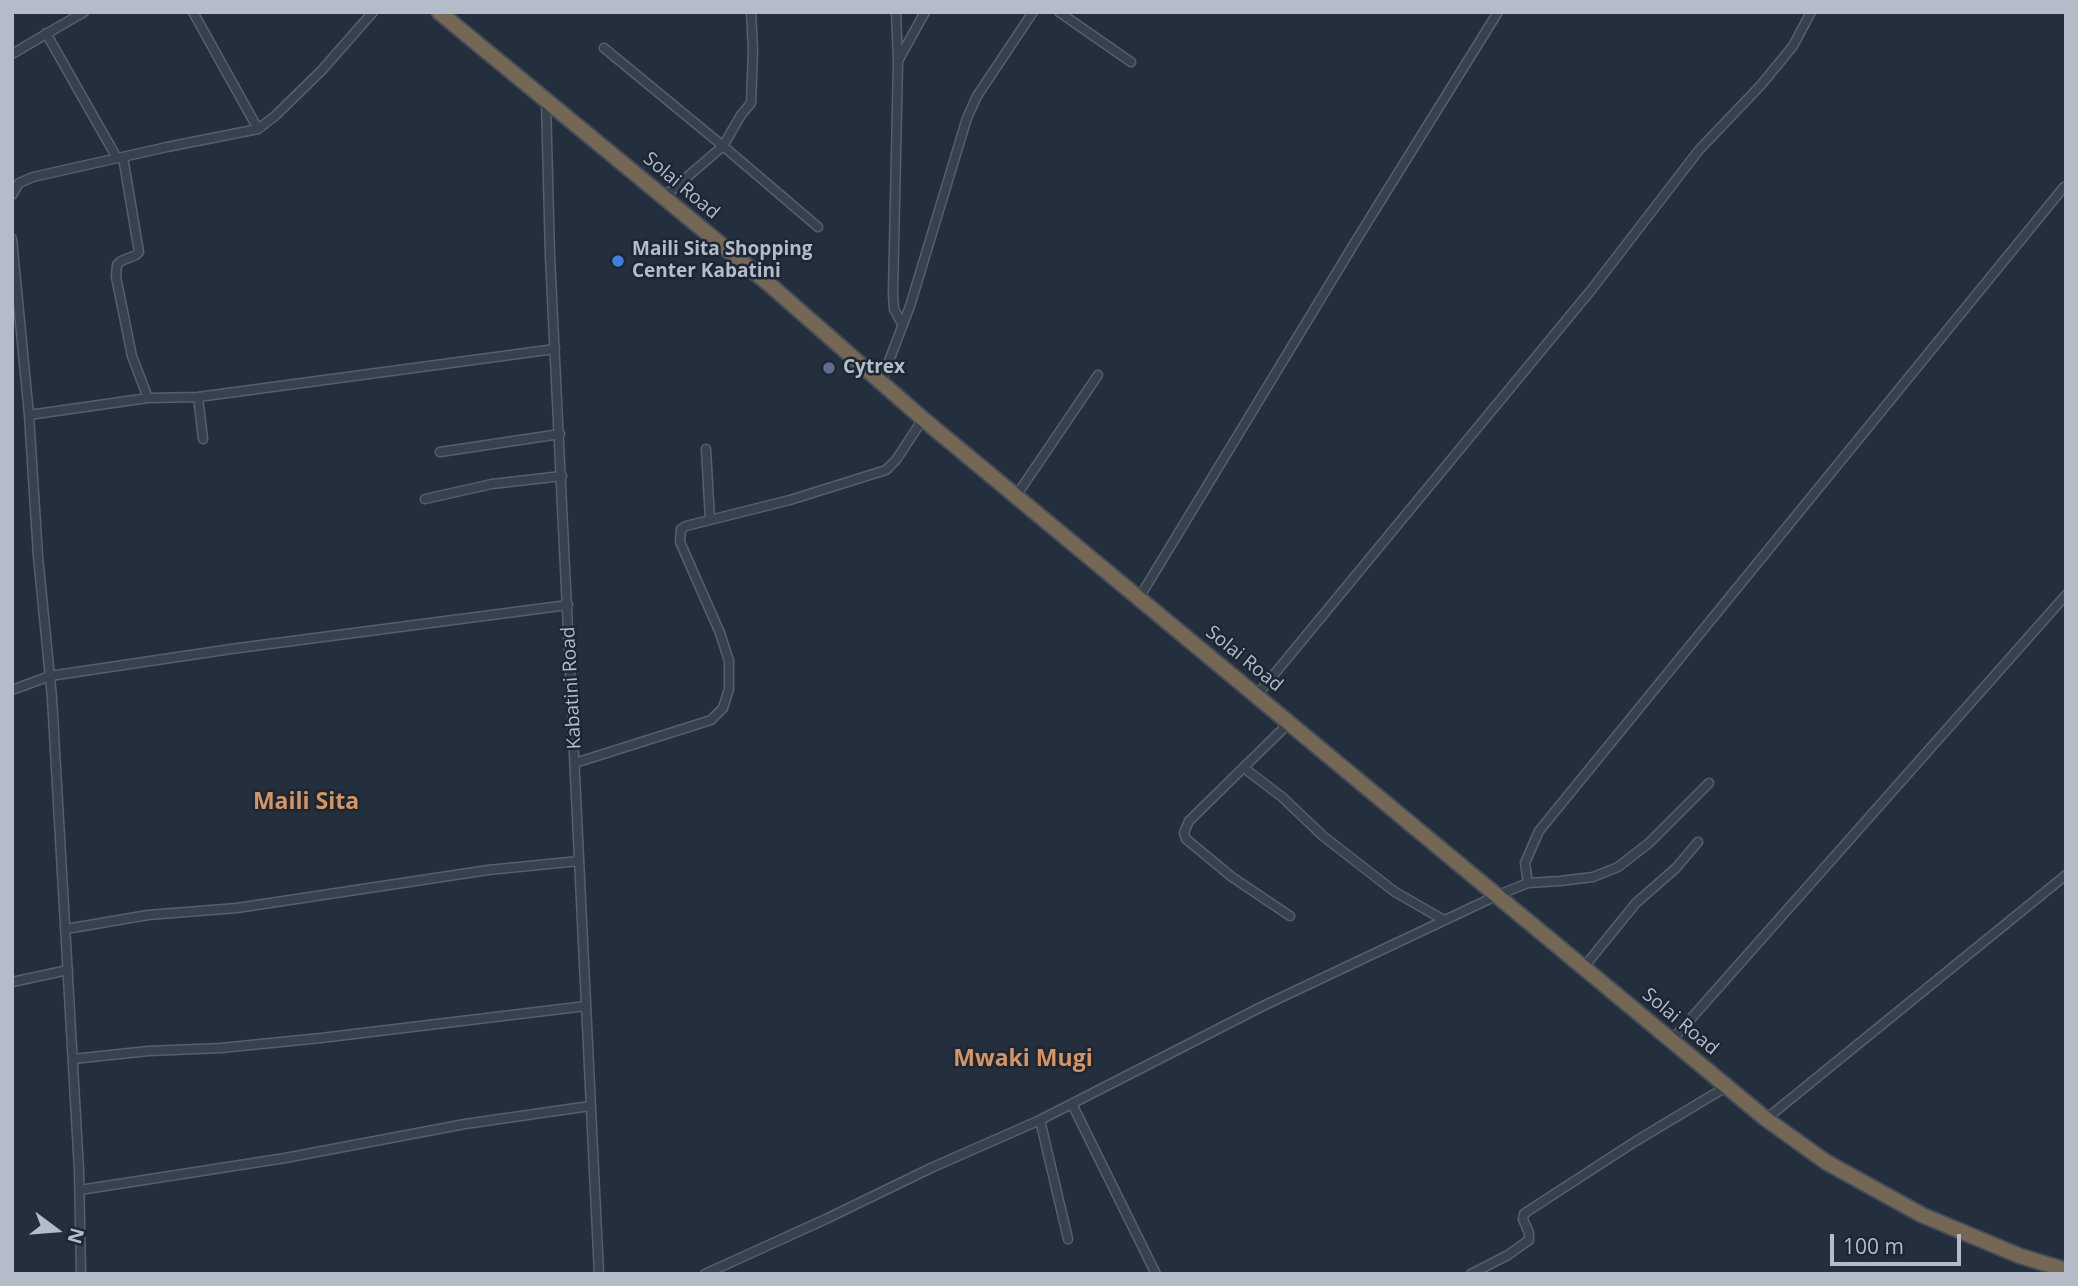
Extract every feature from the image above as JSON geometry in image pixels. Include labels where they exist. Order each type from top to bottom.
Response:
[{"type":"highway","name":"Solai Road","points":[[439,12],[769,284],[923,419],[1766,1119],[1826,1162],[1922,1215],[2020,1256],[2066,1270]]},
{"type":"street","points":[[12,54],[84,12]]},
{"type":"street","points":[[193,12],[258,128]]},
{"type":"street","points":[[12,195],[19,183],[33,177],[258,128],[275,116],[322,70],[373,12]]},
{"type":"street","points":[[664,197],[723,146],[751,103],[751,12]]},
{"type":"street","points":[[896,12],[898,61],[893,294],[894,309],[902,324]]},
{"type":"street","points":[[898,61],[925,12]]},
{"type":"street","points":[[881,382],[910,306],[967,118],[977,96],[1033,12]]},
{"type":"street","points":[[1059,12],[1130,62]]},
{"type":"street","points":[[1139,598],[1498,12]]},
{"type":"street","points":[[1257,695],[1592,289],[1699,150],[1761,85],[1793,46],[1811,12]]},
{"type":"street","points":[[46,33],[120,157],[139,252],[117,265],[116,277],[132,356],[148,398]]},
{"type":"street","points":[[604,48],[817,227]]},
{"type":"street","name":"Kabatini Road","points":[[546,102],[550,256],[599,1274]]},
{"type":"street","points":[[1528,883],[1525,863],[1539,831],[2064,187]]},
{"type":"street","points":[[12,239],[50,676],[73,1059],[81,1274]]},
{"type":"street","points":[[29,415],[148,398],[198,397],[555,349]]},
{"type":"street","points":[[1016,496],[1098,375]]},
{"type":"street","points":[[198,397],[203,439]]},
{"type":"street","points":[[575,763],[711,720],[723,708],[729,689],[729,661],[720,633],[680,542],[681,529],[790,500],[886,470],[896,460],[923,419]]},
{"type":"street","points":[[440,452],[559,433]]},
{"type":"street","points":[[706,449],[710,520]]},
{"type":"street","points":[[425,499],[492,484],[562,476]]},
{"type":"street","points":[[1672,1040],[2066,595]]},
{"type":"street","points":[[12,690],[50,676],[231,649],[568,605]]},
{"type":"street","points":[[1290,722],[1189,821],[1184,833],[1186,839],[1232,877],[1290,916]]},
{"type":"street","points":[[1244,768],[1282,797],[1323,836],[1395,892],[1444,920]]},
{"type":"street","points":[[705,1274],[1040,1120],[1261,1007],[1498,895],[1528,883],[1593,877],[1618,867],[1649,843],[1709,783]]},
{"type":"street","points":[[1584,967],[1636,903],[1676,868],[1698,842]]},
{"type":"street","points":[[66,929],[148,915],[236,908],[488,870],[579,861]]},
{"type":"street","points":[[1766,1119],[2066,875]]},
{"type":"street","points":[[12,982],[68,970]]},
{"type":"street","points":[[73,1059],[321,1038],[586,1006]]},
{"type":"street","points":[[1471,1274],[1529,1241],[1523,1219],[1528,1211],[1726,1087]]},
{"type":"street","points":[[1072,1104],[1156,1274]]},
{"type":"street","points":[[79,1190],[285,1158],[465,1124],[590,1106]]},
{"type":"street","points":[[1040,1120],[1068,1239]]},
{"type":"place","name":"Maili Sita Shopping Center Kabatini","points":[[618,261]]},
{"type":"place","name":"Cytrex","points":[[829,368]]},
{"type":"district","name":"Maili Sita","points":[[306,802]]},
{"type":"district","name":"Mwaki Mugi","points":[[1023,1059]]}]
